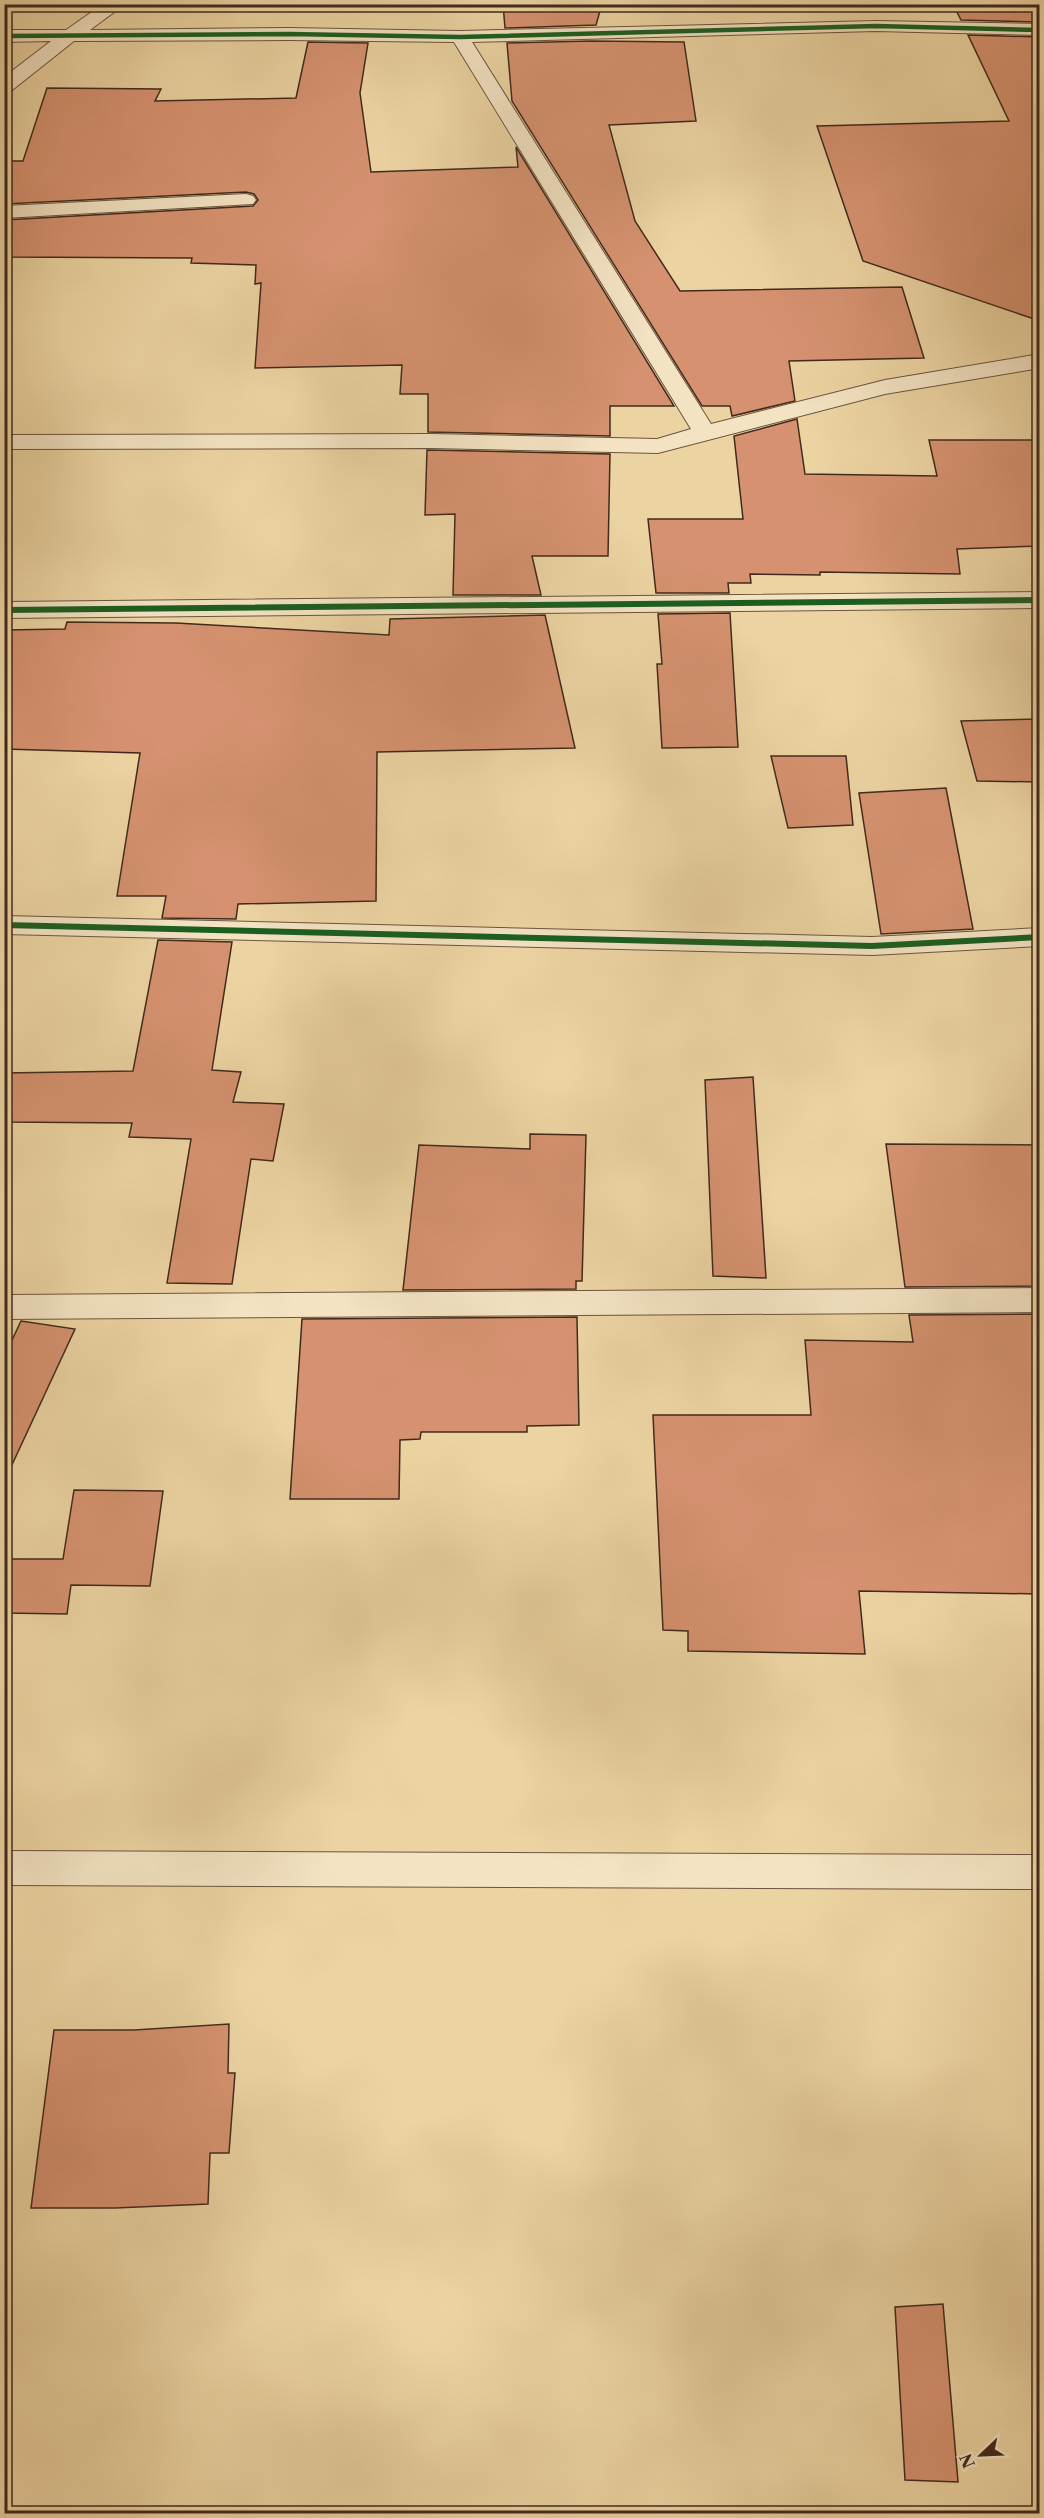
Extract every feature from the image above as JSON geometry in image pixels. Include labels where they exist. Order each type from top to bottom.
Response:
[{"type":"street","points":[[4,87],[69,36],[116,4]]},
{"type":"street","points":[[4,36],[289,34],[460,37],[876,26],[1040,30]]},
{"type":"street","points":[[460,37],[705,432]]},
{"type":"street","points":[[4,212],[246,200]]},
{"type":"street","points":[[4,442],[432,441],[658,446],[885,387],[1040,361]]},
{"type":"street","points":[[4,610],[1040,600]]},
{"type":"street","points":[[4,925],[872,946],[1040,937]]},
{"type":"street","points":[[4,1307],[1040,1300]]},
{"type":"street","points":[[4,1868],[1040,1872]]},
{"type":"building","points":[[503,4],[602,4],[596,25],[505,28]]},
{"type":"building","points":[[1040,5],[1040,22],[961,20],[954,6]]},
{"type":"building","points":[[968,35],[1040,37],[1040,321],[863,261],[817,126],[1009,121]]},
{"type":"building","points":[[308,42],[368,43],[360,93],[371,172],[518,167],[516,147],[674,406],[610,406],[610,436],[428,432],[428,394],[400,394],[402,365],[255,368],[261,283],[255,284],[256,265],[191,263],[192,258],[4,257],[4,220],[253,206],[258,200],[254,194],[246,192],[4,204],[4,161],[23,161],[47,88],[161,89],[155,101],[296,98]]},
{"type":"building","points":[[684,42],[696,121],[609,125],[635,221],[680,291],[902,287],[924,358],[789,361],[795,401],[732,416],[730,406],[702,406],[512,101],[507,43]]},
{"type":"building","points":[[797,419],[805,474],[937,476],[929,440],[1040,440],[1040,546],[957,549],[960,574],[820,572],[820,575],[750,574],[751,583],[728,583],[729,593],[656,593],[648,519],[743,519],[734,436]]},
{"type":"building","points":[[427,450],[610,454],[608,556],[532,556],[541,595],[453,595],[455,514],[425,515]]},
{"type":"building","points":[[730,613],[738,747],[662,748],[657,664],[662,664],[658,614]]},
{"type":"building","points":[[545,615],[575,748],[377,752],[376,901],[238,904],[236,919],[162,918],[166,896],[117,896],[140,753],[4,749],[4,630],[65,629],[67,622],[176,623],[389,635],[390,619]]},
{"type":"building","points":[[1040,719],[1040,782],[977,781],[961,721]]},
{"type":"building","points":[[771,756],[846,756],[853,825],[788,828]]},
{"type":"building","points":[[946,788],[973,929],[881,934],[859,793]]},
{"type":"building","points":[[158,940],[232,942],[212,1070],[241,1072],[233,1102],[284,1104],[273,1161],[251,1159],[232,1284],[167,1283],[191,1139],[129,1137],[132,1123],[4,1122],[4,1073],[133,1071]]},
{"type":"building","points":[[753,1077],[766,1278],[713,1276],[705,1080]]},
{"type":"building","points":[[530,1134],[586,1135],[582,1281],[576,1281],[576,1289],[403,1290],[419,1145],[530,1149]]},
{"type":"building","points":[[886,1144],[1040,1145],[1040,1286],[905,1287]]},
{"type":"building","points":[[1040,1314],[1040,1594],[859,1591],[865,1654],[688,1651],[688,1631],[663,1630],[653,1415],[811,1415],[805,1340],[913,1342],[909,1315]]},
{"type":"building","points":[[577,1317],[579,1425],[527,1426],[527,1432],[421,1432],[420,1439],[400,1440],[399,1499],[290,1499],[302,1319]]},
{"type":"building","points":[[21,1321],[75,1329],[4,1482],[4,1357]]},
{"type":"building","points":[[74,1490],[163,1491],[150,1586],[71,1585],[67,1614],[4,1613],[4,1559],[63,1559]]},
{"type":"building","points":[[229,2024],[228,2073],[235,2073],[229,2153],[210,2153],[208,2204],[115,2208],[31,2208],[54,2030],[134,2030]]},
{"type":"building","points":[[943,2304],[958,2482],[905,2480],[895,2307]]},
{"type":"cycle path","points":[[4,36],[289,34],[460,37],[876,26],[1040,30]]},
{"type":"cycle path","points":[[4,610],[1040,600]]},
{"type":"cycle path","points":[[4,925],[872,946],[1040,937]]}]
